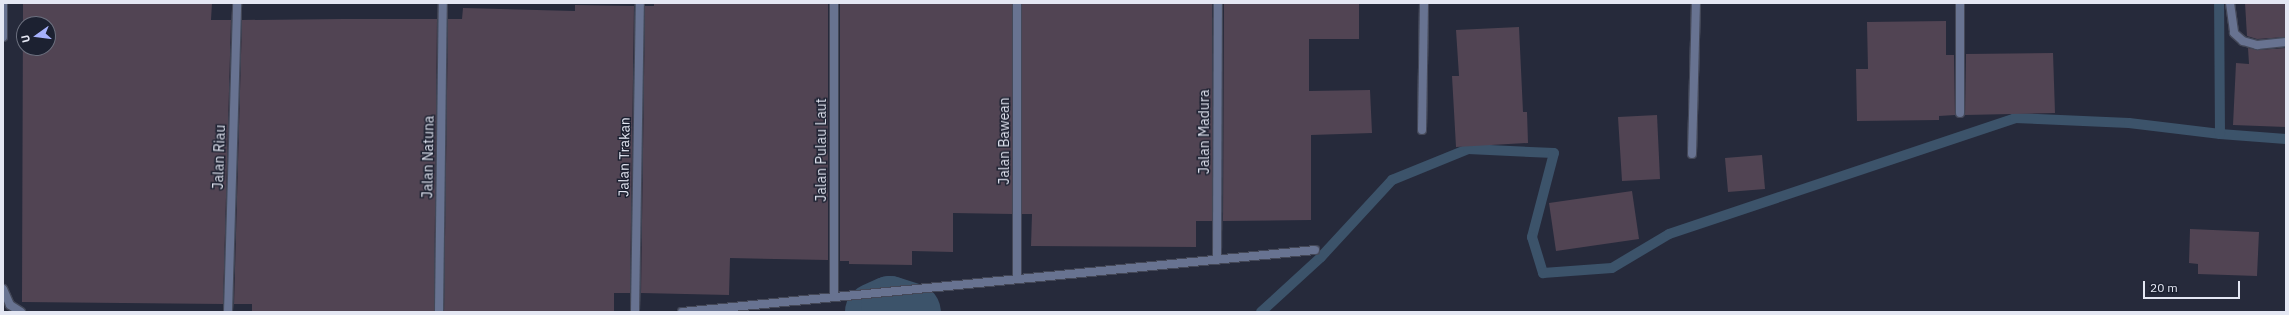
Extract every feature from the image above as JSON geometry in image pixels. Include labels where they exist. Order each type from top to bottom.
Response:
[{"type":"street","points":[[3,3],[3,36]]},
{"type":"street","name":"Jalan Riau","points":[[228,312],[237,3]]},
{"type":"street","name":"Jalan Natuna","points":[[439,312],[443,3]]},
{"type":"street","name":"Jalan Trakan","points":[[635,312],[640,3]]},
{"type":"street","name":"Jalan Pulau Laut","points":[[834,3],[834,297]]},
{"type":"street","name":"Jalan Bawean","points":[[1017,3],[1017,280]]},
{"type":"street","name":"Jalan Madura","points":[[1217,260],[1218,3]]},
{"type":"street","points":[[1422,130],[1424,3]]},
{"type":"street","points":[[1692,154],[1696,3]]},
{"type":"street","points":[[1960,3],[1960,113]]},
{"type":"street","points":[[2230,3],[2234,32],[2243,41],[2257,44],[2286,42]]},
{"type":"street","points":[[682,312],[1315,250]]},
{"type":"street","points":[[3,289],[10,305],[21,312]]},
{"type":"building","points":[[23,3],[212,3],[211,20],[231,20],[223,304],[22,302],[23,56],[56,56],[56,16],[23,16]]},
{"type":"building","points":[[654,3],[828,3],[828,260],[730,258],[729,295],[641,293],[645,6],[654,6]]},
{"type":"building","points":[[840,3],[1012,3],[1012,214],[953,213],[953,252],[912,251],[912,265],[849,264],[849,261],[840,261]]},
{"type":"building","points":[[1022,3],[1212,3],[1212,221],[1196,221],[1196,247],[1031,246],[1032,214],[1022,214]]},
{"type":"building","points":[[1224,3],[1359,3],[1359,39],[1309,39],[1309,91],[1370,90],[1372,133],[1311,135],[1311,220],[1223,221]]},
{"type":"building","points":[[2245,3],[2286,3],[2286,37],[2257,39],[2247,36]]},
{"type":"building","points":[[575,5],[634,6],[630,293],[614,293],[614,312],[444,312],[448,19],[462,19],[463,8],[575,11]]},
{"type":"building","points":[[437,19],[434,312],[252,312],[252,304],[234,304],[242,20]]},
{"type":"building","points":[[1946,21],[1946,55],[1954,55],[1955,115],[1939,116],[1939,120],[1857,121],[1856,69],[1868,69],[1867,22]]},
{"type":"building","points":[[1519,27],[1523,112],[1527,112],[1528,143],[1456,147],[1452,76],[1459,76],[1456,30]]},
{"type":"building","points":[[2248,48],[2258,50],[2286,48],[2286,127],[2233,125],[2236,63],[2249,64]]},
{"type":"building","points":[[2053,53],[2055,113],[1965,115],[1966,54]]},
{"type":"building","points":[[1657,115],[1660,179],[1622,181],[1618,117]]},
{"type":"building","points":[[1762,155],[1765,189],[1728,192],[1725,158]]},
{"type":"building","points":[[1632,191],[1639,239],[1556,251],[1549,203]]},
{"type":"building","points":[[2190,229],[2259,232],[2257,276],[2198,274],[2198,264],[2189,263]]},
{"type":"waterway","points":[[1261,312],[1321,257],[1392,180],[1468,149],[1554,153],[1532,237],[1543,273],[1612,268],[1669,234],[2015,118],[2129,123],[2220,134],[2219,3]]},
{"type":"waterway","points":[[2220,134],[2286,139]]},
{"type":"waterway","points":[[874,312],[890,305],[912,312]]}]
